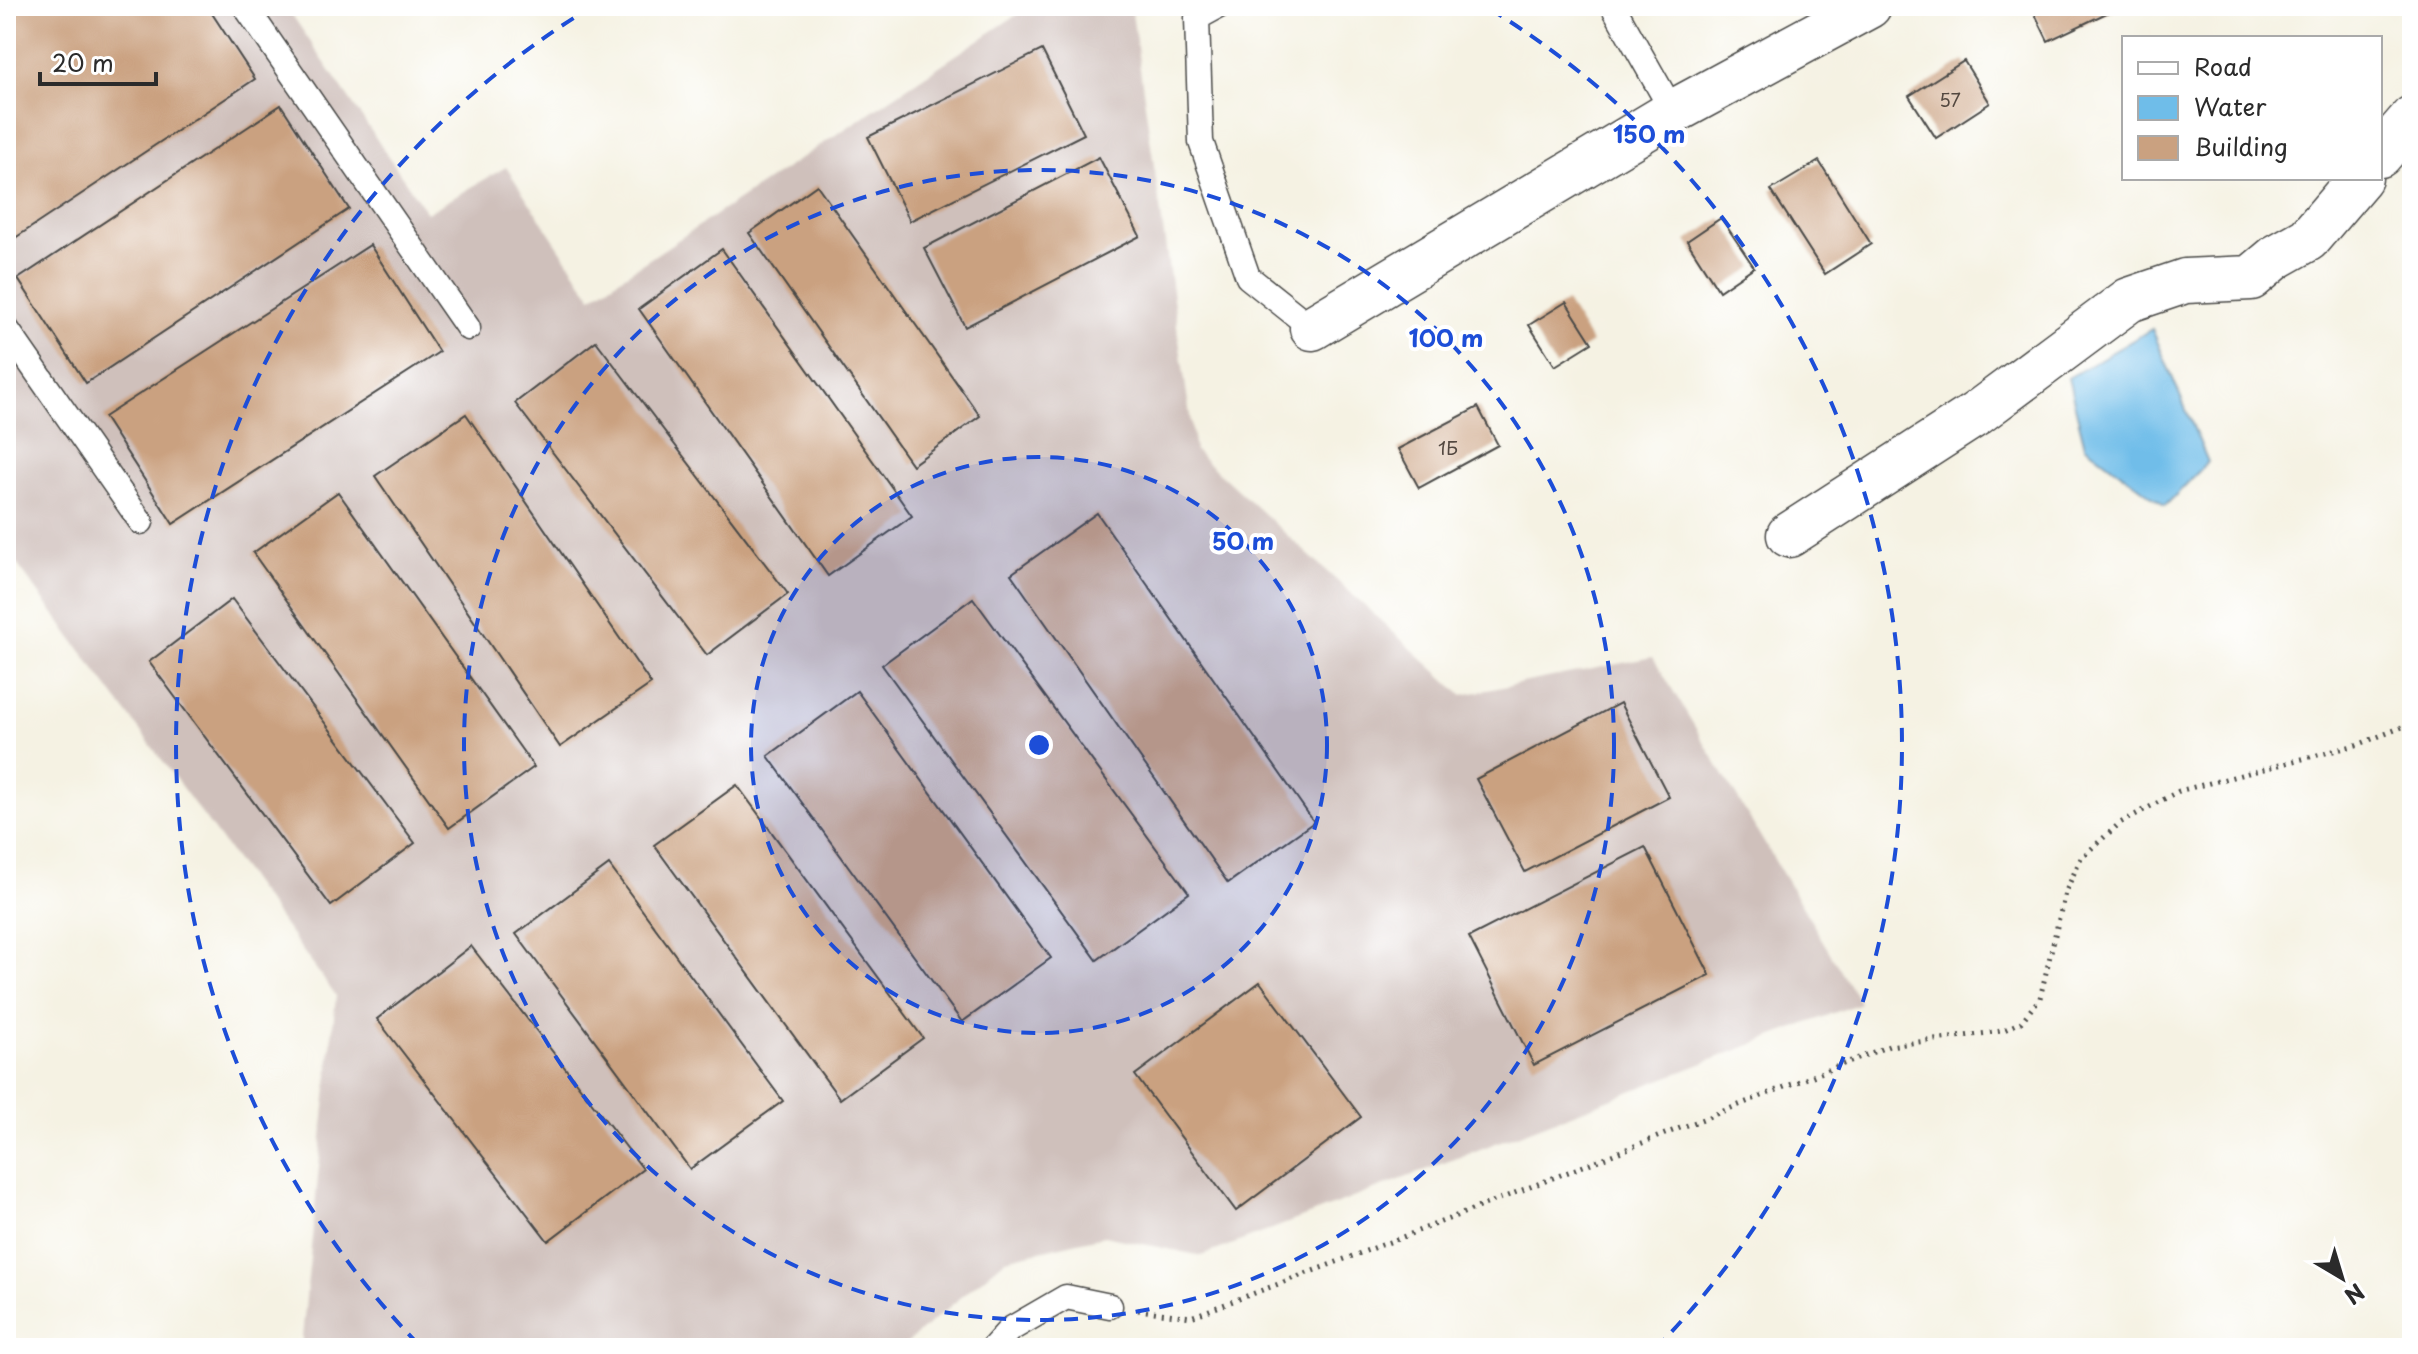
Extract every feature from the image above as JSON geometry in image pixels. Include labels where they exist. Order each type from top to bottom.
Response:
[{"type":"street","points":[[1312,328],[1673,112],[1869,6]]},
{"type":"street","points":[[2382,153],[2412,118]]},
{"type":"street","points":[[1789,535],[1976,414],[2129,300],[2185,281],[2251,278],[2276,257],[2308,239],[2358,180]]},
{"type":"lane","points":[[245,6],[468,328]]},
{"type":"lane","points":[[1219,6],[1197,18],[1201,142],[1248,277],[1312,328]]},
{"type":"lane","points":[[1613,6],[1673,112]]},
{"type":"lane","points":[[6,328],[141,522]]},
{"type":"lane","points":[[993,1348],[1009,1330],[1066,1297],[1110,1306]]},
{"type":"path","points":[[1110,1306],[1191,1317],[1410,1235],[1889,1046],[2002,1031],[2021,1022],[2040,998],[2065,893],[2081,858],[2120,823],[2179,791],[2360,744],[2407,725],[2412,720]]},
{"type":"shaded area","points":[[6,6],[286,6],[427,213],[506,167],[592,297],[1030,6],[1131,6],[1195,451],[1462,695],[1653,657],[1860,1003],[1202,1256],[1104,1236],[1006,1259],[901,1348],[301,1348],[336,996],[6,549]]},
{"type":"water","points":[[2152,329],[2208,462],[2165,506],[2085,446],[2068,378]]},
{"type":"building","points":[[25,6],[207,6],[255,79],[6,244],[6,19]]},
{"type":"building","points":[[2031,6],[2111,6],[2113,10],[2048,41]]},
{"type":"building","points":[[1042,50],[1084,134],[910,221],[868,137]]},
{"type":"building","points":[[1964,61],[1990,103],[1936,138],[1909,96]]},
{"type":"building","points":[[281,105],[349,209],[86,383],[18,279]]},
{"type":"building","points":[[1099,157],[1140,236],[965,327],[924,248]]},
{"type":"building","points":[[1819,161],[1871,244],[1825,274],[1771,190]]},
{"type":"building","points":[[817,185],[980,416],[912,465],[749,233]]},
{"type":"building","points":[[1721,218],[1754,267],[1719,291],[1687,241]]},
{"type":"building","points":[[370,245],[439,352],[173,524],[104,417]]},
{"type":"building","points":[[722,249],[912,516],[828,576],[639,309]]},
{"type":"building","points":[[1566,302],[1592,343],[1555,366],[1529,325]]},
{"type":"building","points":[[596,341],[788,594],[707,655],[515,403]]},
{"type":"building","points":[[1478,407],[1498,445],[1419,488],[1398,449]]},
{"type":"building","points":[[466,414],[651,684],[560,747],[375,476]]},
{"type":"building","points":[[338,492],[534,767],[449,828],[253,553]]},
{"type":"building","points":[[1097,513],[1314,822],[1228,883],[1011,574]]},
{"type":"building","points":[[973,598],[1189,893],[1097,960],[882,665]]},
{"type":"building","points":[[232,599],[415,843],[331,906],[149,662]]},
{"type":"building","points":[[857,691],[1051,958],[962,1022],[768,756]]},
{"type":"building","points":[[1620,703],[1669,797],[1525,872],[1476,779]]},
{"type":"building","points":[[737,785],[923,1038],[840,1099],[654,845]]},
{"type":"building","points":[[1645,847],[1710,975],[1534,1065],[1469,937]]},
{"type":"building","points":[[609,865],[783,1101],[690,1169],[516,934]]},
{"type":"building","points":[[471,946],[643,1169],[548,1241],[377,1019]]},
{"type":"building","points":[[1260,982],[1361,1117],[1236,1211],[1135,1075]]}]
